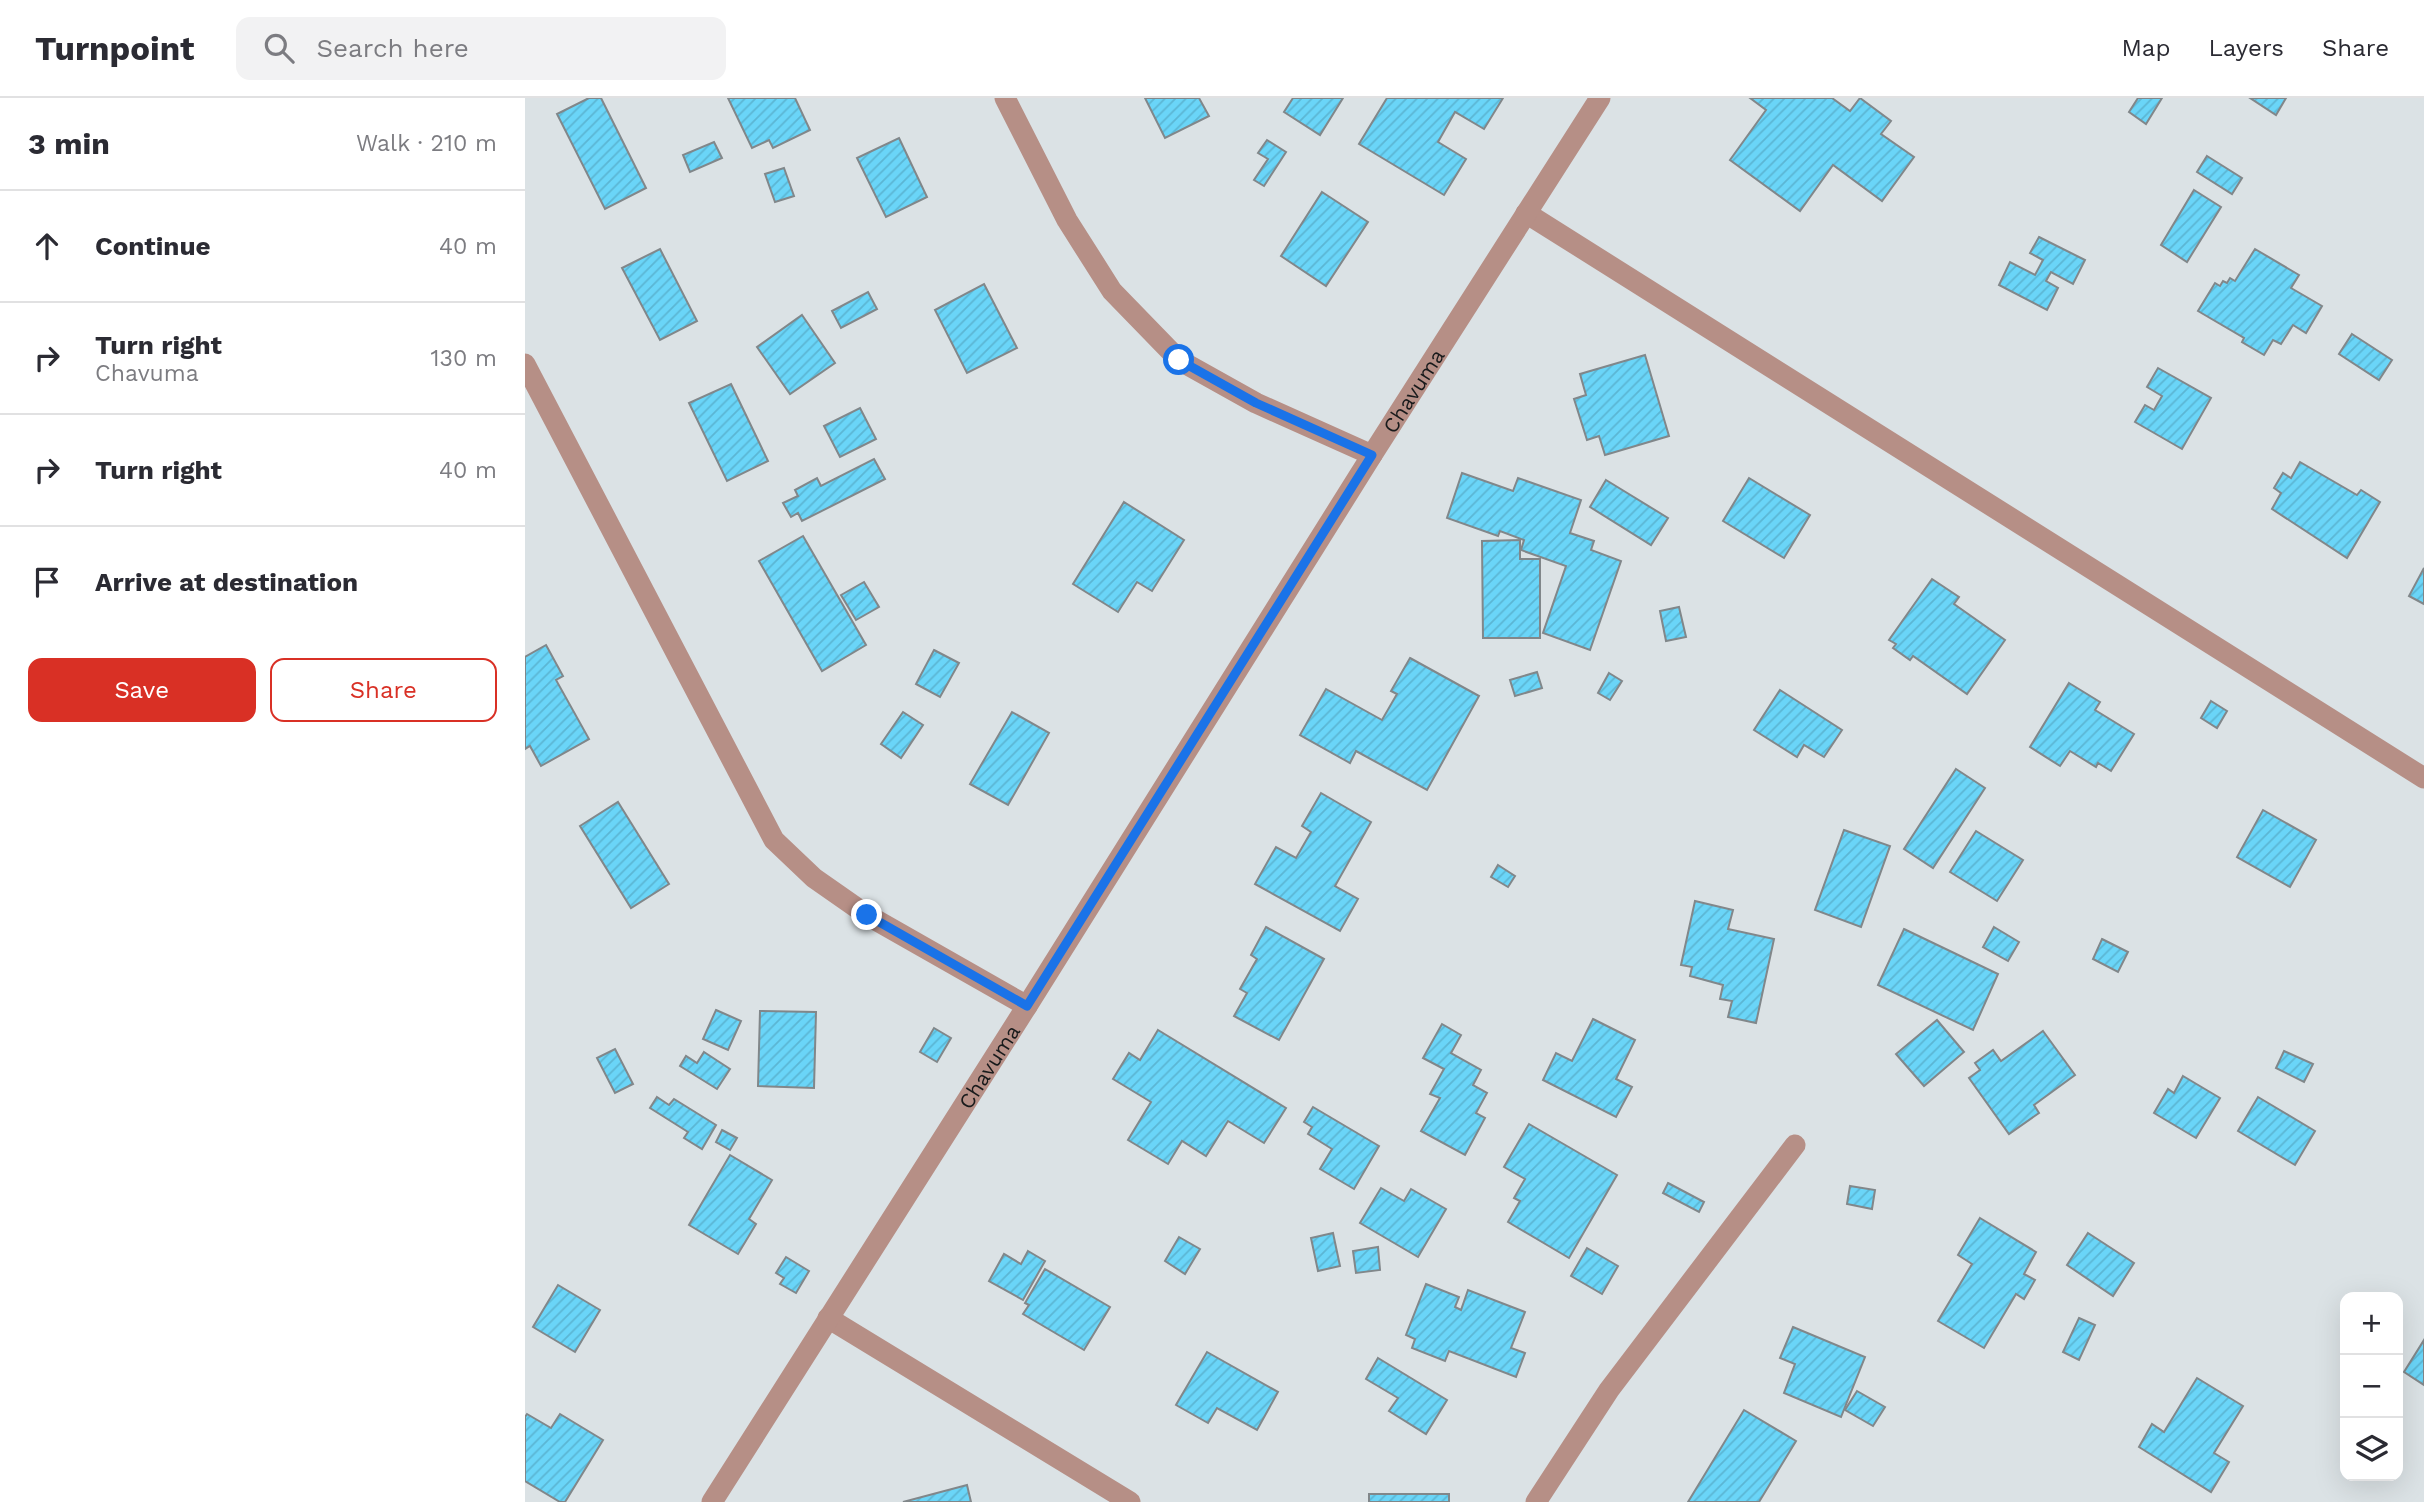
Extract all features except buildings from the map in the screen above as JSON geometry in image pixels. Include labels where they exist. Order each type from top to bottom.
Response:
[{"type":"street","points":[[1005,98],[1067,220],[1112,290],[1179,360],[1256,403],[1372,455]]},
{"type":"street","name":"Chavuma","points":[[712,1502],[1600,98]]},
{"type":"street","points":[[1526,214],[2424,778]]},
{"type":"street","points":[[525,363],[774,840],[814,878],[867,915],[1027,1006]]},
{"type":"street","points":[[1536,1502],[1609,1390],[1795,1145]]},
{"type":"street","points":[[828,1318],[1130,1502]]},
{"type":"route","points":[[867,915],[1027,1006],[1372,455],[1256,403],[1179,360]]}]
